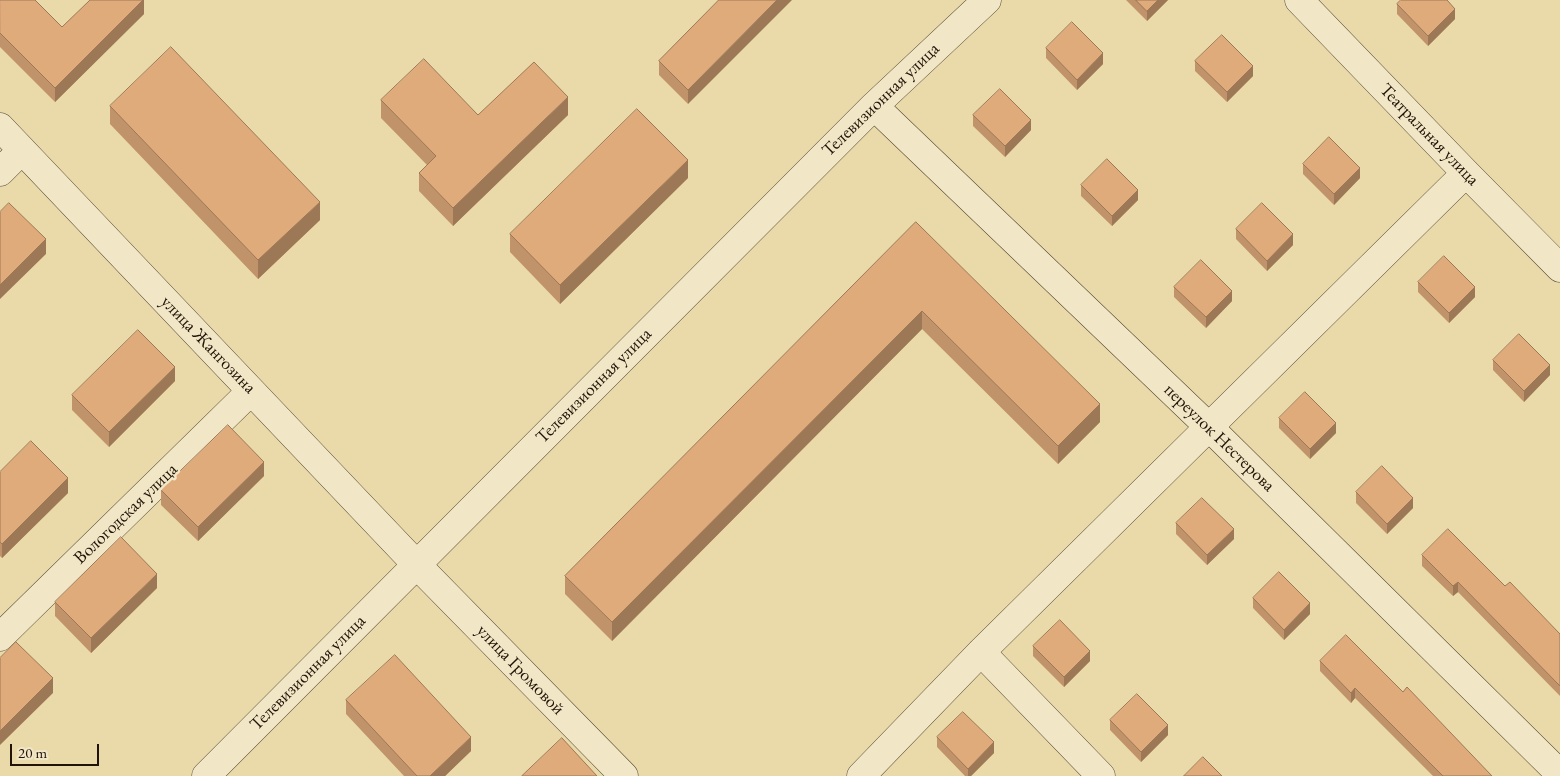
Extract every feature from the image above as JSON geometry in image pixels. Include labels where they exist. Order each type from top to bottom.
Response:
[{"type":"street","name":"Телевизионная улица","points":[[206,776],[874,106],[987,0]]},
{"type":"street","name":"Театральная улица","points":[[1299,0],[1466,174],[1560,268]]},
{"type":"street","name":"переулок Нестерова","points":[[874,106],[1208,426],[1560,774]]},
{"type":"street","name":"улица Жангозина","points":[[0,127],[416,564]]},
{"type":"street","points":[[0,172],[22,150]]},
{"type":"street","points":[[861,776],[981,652],[1208,426],[1466,174]]},
{"type":"street","name":"Вологодская улица","points":[[0,637],[251,391]]},
{"type":"street","name":"улица Громовой","points":[[416,564],[624,776]]},
{"type":"street","points":[[981,652],[1101,776]]},
{"type":"building","points":[[0,0],[35,0],[62,27],[90,0],[143,0],[55,88],[0,33]]},
{"type":"building","points":[[719,0],[777,0],[688,90],[659,61]]},
{"type":"building","points":[[1136,0],[1158,0],[1147,11]]},
{"type":"building","points":[[1401,0],[1447,0],[1455,9],[1428,36],[1397,4]]},
{"type":"building","points":[[1072,22],[1103,53],[1077,80],[1046,48]]},
{"type":"building","points":[[1222,35],[1253,66],[1227,92],[1195,61]]},
{"type":"building","points":[[171,47],[320,202],[258,260],[110,106]]},
{"type":"building","points":[[424,59],[478,115],[534,62],[568,97],[453,208],[419,173],[436,156],[381,100]]},
{"type":"building","points":[[1000,89],[1031,120],[1005,146],[973,115]]},
{"type":"building","points":[[637,109],[688,160],[560,285],[510,234]]},
{"type":"building","points":[[1329,137],[1360,168],[1334,194],[1303,164]]},
{"type":"building","points":[[1107,159],[1138,190],[1112,216],[1081,185]]},
{"type":"building","points":[[9,203],[46,239],[0,285],[0,212]]},
{"type":"building","points":[[1262,203],[1293,234],[1267,261],[1236,229]]},
{"type":"building","points":[[916,222],[1100,404],[1058,446],[922,311],[612,622],[565,576]]},
{"type":"building","points":[[1444,256],[1475,287],[1449,313],[1418,282]]},
{"type":"building","points":[[1201,260],[1232,291],[1206,317],[1174,287]]},
{"type":"building","points":[[138,330],[175,367],[109,432],[72,395]]},
{"type":"building","points":[[1519,334],[1550,365],[1524,391],[1493,360]]},
{"type":"building","points":[[1305,392],[1336,423],[1310,449],[1279,418]]},
{"type":"building","points":[[228,425],[264,462],[198,527],[161,490]]},
{"type":"building","points":[[31,441],[68,478],[2,544],[0,542],[0,472]]},
{"type":"building","points":[[1382,466],[1413,498],[1387,524],[1356,492]]},
{"type":"building","points":[[1202,498],[1234,529],[1207,555],[1176,523]]},
{"type":"building","points":[[1448,529],[1505,586],[1510,582],[1560,634],[1560,686],[1458,582],[1453,586],[1422,555]]},
{"type":"building","points":[[121,537],[157,574],[91,638],[55,602]]},
{"type":"building","points":[[1279,572],[1310,603],[1284,630],[1253,598]]},
{"type":"building","points":[[1060,620],[1090,651],[1064,677],[1033,646]]},
{"type":"building","points":[[1346,635],[1403,692],[1407,687],[1492,776],[1443,776],[1355,688],[1351,693],[1320,661]]},
{"type":"building","points":[[16,642],[53,678],[0,731],[0,658]]},
{"type":"building","points":[[395,655],[471,737],[430,776],[417,776],[346,700]]},
{"type":"building","points":[[1137,694],[1168,725],[1141,752],[1110,720]]},
{"type":"building","points":[[963,712],[994,742],[968,769],[937,737]]},
{"type":"building","points":[[562,738],[597,776],[522,776]]},
{"type":"building","points":[[1203,757],[1222,776],[1184,776]]}]
